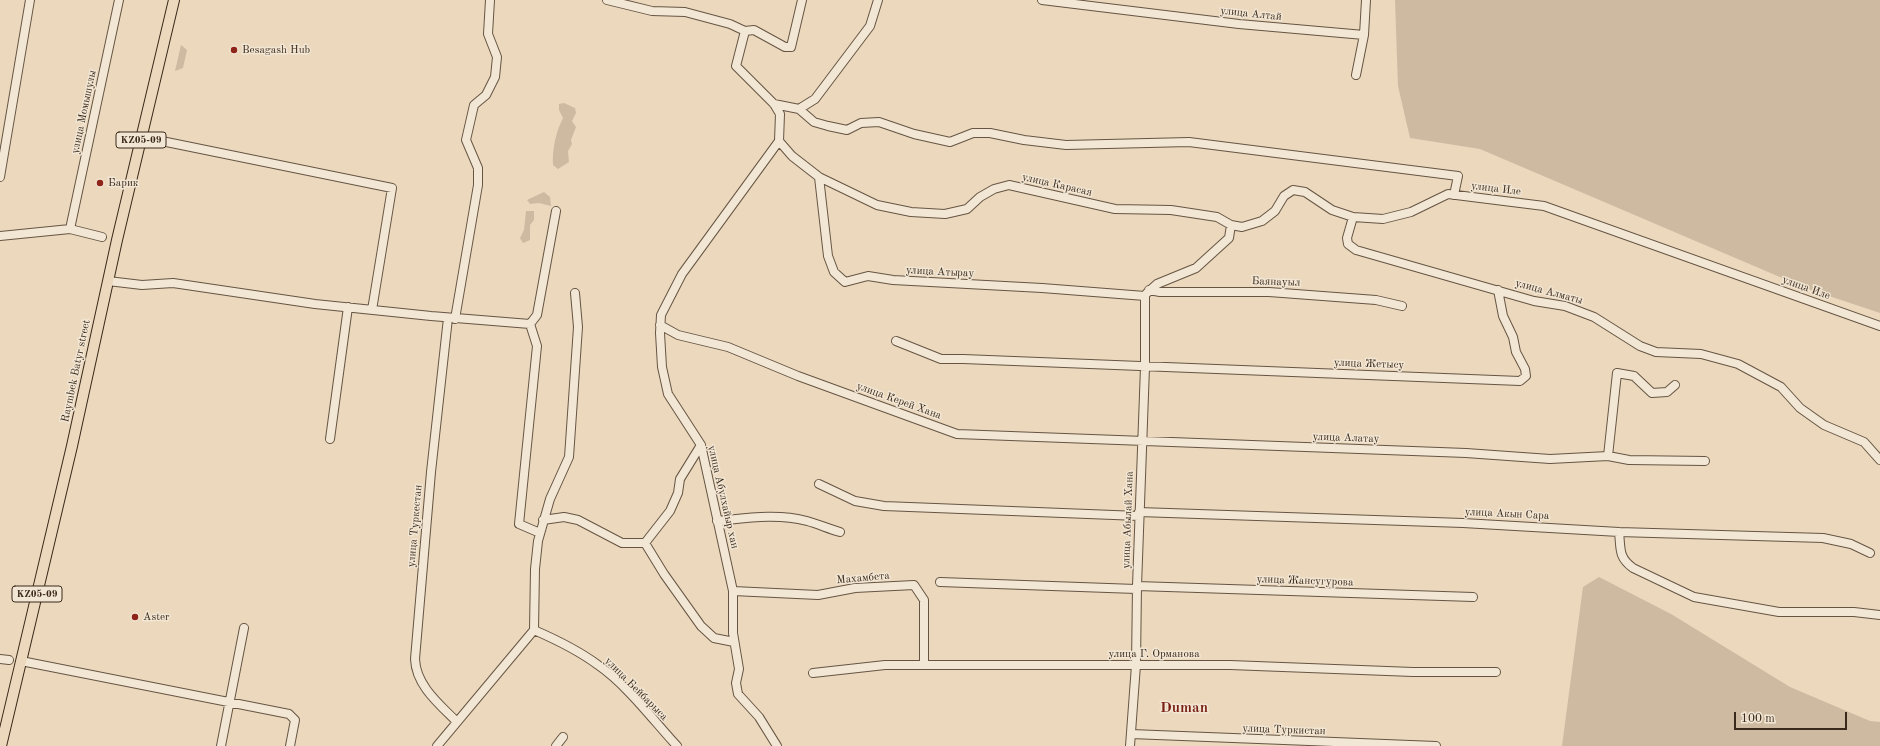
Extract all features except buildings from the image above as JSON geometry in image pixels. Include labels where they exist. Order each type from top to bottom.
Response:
[{"type":"main road","name":"Raymbek Batyr street","points":[[0,746],[74,438],[108,281],[174,0]]},
{"type":"street","points":[[0,177],[30,0]]},
{"type":"street","name":"улица Момышулы","points":[[70,229],[120,0]]},
{"type":"street","name":"улица Туркестан","points":[[456,721],[433,698],[419,678],[416,670],[415,659],[431,472],[452,318],[478,185],[478,168],[466,140],[474,105],[486,95],[495,77],[497,57],[488,34],[490,0]]},
{"type":"street","points":[[607,0],[652,12],[685,12],[730,24],[745,31],[754,30],[785,47],[791,46],[802,0]]},
{"type":"street","points":[[799,109],[815,99],[870,26],[878,0]]},
{"type":"street","name":"улица Алтай","points":[[1042,0],[1239,24],[1364,35]]},
{"type":"street","points":[[1114,9],[1115,0]]},
{"type":"street","points":[[1356,75],[1364,35],[1366,0]]},
{"type":"street","points":[[745,31],[736,66],[774,104],[780,114],[779,141]]},
{"type":"street","points":[[774,104],[799,109],[814,122],[828,126],[847,130],[862,123],[879,122],[914,134],[950,142],[974,133],[990,132],[1024,140],[1066,145],[1189,142],[1458,176],[1454,195]]},
{"type":"street","points":[[142,136],[392,188],[372,310]]},
{"type":"street","name":"улица Карасая","points":[[779,141],[792,156],[819,177],[877,205],[911,212],[945,214],[966,209],[980,197],[994,189],[1009,185],[1115,209],[1171,210],[1217,218],[1231,225]]},
{"type":"street","name":"улица Абулхайыр хан","points":[[777,746],[759,717],[738,694],[736,683],[739,669],[734,642],[733,592],[701,445],[668,394],[662,367],[660,325],[661,315],[682,274],[779,141]]},
{"type":"street","name":"улица Атырау","points":[[819,177],[828,256],[834,272],[845,282],[868,276],[893,280],[1147,293]]},
{"type":"street","name":"улица Иле","points":[[1231,225],[1242,226],[1262,221],[1275,211],[1284,196],[1293,190],[1305,192],[1332,210],[1353,217],[1383,218],[1412,212],[1448,194],[1544,206],[1880,326]]},
{"type":"street","points":[[530,324],[537,315],[556,211]]},
{"type":"street","name":"улица Алматы","points":[[1353,217],[1348,244],[1356,250],[1534,301],[1565,306],[1594,317],[1640,346],[1656,352],[1701,354],[1738,364],[1781,387],[1800,408],[1824,425],[1864,442],[1880,460]]},
{"type":"street","points":[[1147,293],[1157,284],[1196,268],[1229,238],[1231,225]]},
{"type":"street","points":[[0,236],[70,229],[102,237]]},
{"type":"street","points":[[108,281],[142,285],[173,283],[372,310],[530,324]]},
{"type":"street","name":"улица Жетысу","points":[[1145,367],[1520,381],[1526,376],[1525,369],[1516,352],[1513,337],[1503,316],[1498,290]]},
{"type":"street","points":[[437,746],[456,721],[534,630],[535,569],[540,533],[550,499],[568,457],[578,327],[575,292]]},
{"type":"street","name":"Баянауыл","points":[[1147,293],[1269,292],[1376,300],[1402,306]]},
{"type":"street","name":"улица Абылай Хана","points":[[1130,746],[1136,665],[1136,587],[1147,293]]},
{"type":"street","points":[[330,439],[348,307]]},
{"type":"street","points":[[530,324],[538,346],[519,524],[540,533]]},
{"type":"street","name":"улица Керей Хана","points":[[660,325],[678,335],[728,347],[798,376],[957,434],[1142,442]]},
{"type":"street","points":[[896,341],[940,359],[1145,367]]},
{"type":"street","points":[[1608,456],[1617,373],[1634,376],[1652,393],[1667,392],[1675,385]]},
{"type":"street","name":"улица Алатау","points":[[1142,442],[1466,453],[1550,459],[1608,456],[1629,460],[1704,461]]},
{"type":"street","points":[[645,543],[670,511],[678,493],[680,479],[701,445]]},
{"type":"street","name":"улица Акын Сара","points":[[819,484],[855,501],[884,506],[1471,523],[1619,532],[1823,538],[1851,544],[1870,553]]},
{"type":"street","points":[[717,521],[761,516],[784,517],[807,521],[840,532]]},
{"type":"street","points":[[543,520],[564,517],[571,518],[593,527],[622,543],[645,543]]},
{"type":"street","points":[[1619,532],[1621,552],[1624,561],[1633,568],[1694,597],[1780,612],[1854,612],[1880,615]]},
{"type":"street","points":[[645,543],[664,574],[701,626],[714,638],[734,642]]},
{"type":"street","name":"улица Жансугурова","points":[[940,582],[1473,597]]},
{"type":"street","name":"Махамбета","points":[[733,592],[818,595],[854,588],[914,585],[924,600],[924,665]]},
{"type":"street","points":[[221,746],[244,628]]},
{"type":"street","name":"улица Бейбарыса","points":[[534,630],[566,644],[600,665],[624,688],[676,746]]},
{"type":"street","points":[[0,659],[9,660]]},
{"type":"street","points":[[21,661],[289,714],[294,720],[290,746]]},
{"type":"street","name":"улица Г. Орманова","points":[[813,672],[885,665],[1230,665],[1450,673],[1496,672]]},
{"type":"street","name":"улица Туркистан","points":[[1131,734],[1436,746]]},
{"type":"street","points":[[556,746],[563,737]]},
{"type":"shaded area","points":[[1395,0],[1880,0],[1880,313],[1808,289],[1480,149],[1410,138],[1398,86]]},
{"type":"shaded area","points":[[181,45],[187,50],[183,68],[175,71]]},
{"type":"shaded area","points":[[564,103],[575,108],[576,113],[572,121],[576,127],[571,140],[572,144],[568,151],[569,162],[558,169],[553,165],[553,153],[556,135],[563,118],[559,110],[559,104]]},
{"type":"shaded area","points":[[544,192],[550,197],[551,206],[539,203],[530,204],[527,200]]},
{"type":"shaded area","points":[[526,211],[534,211],[534,220],[530,225],[530,240],[523,243],[520,238],[524,230]]},
{"type":"shaded area","points":[[1599,577],[1671,614],[1790,687],[1870,721],[1880,722],[1880,746],[1562,746],[1583,587]]},
{"type":"place","name":"Besagash Hub","points":[[234,50]]},
{"type":"place","name":"Барик","points":[[100,183]]},
{"type":"place","name":"Aster","points":[[135,617]]},
{"type":"district","name":"Duman","points":[[1184,708]]}]
